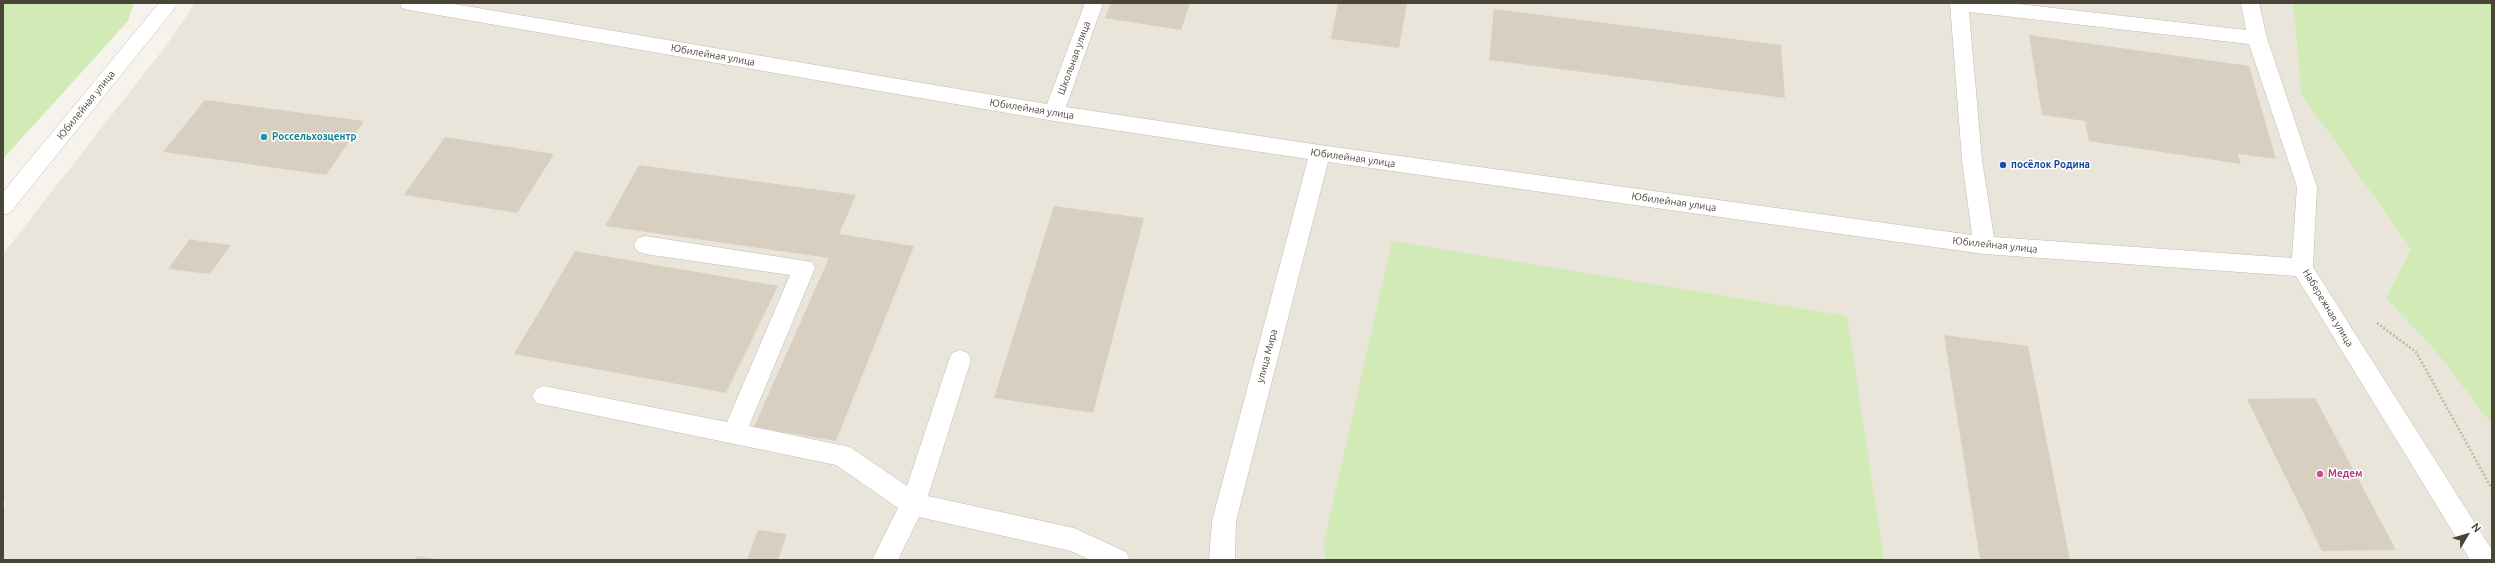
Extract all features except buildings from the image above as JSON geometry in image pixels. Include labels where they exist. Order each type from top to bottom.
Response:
[{"type":"street","name":"Юбилейная улица","points":[[3,207],[170,3]]},
{"type":"street","name":"Юбилейная улица","points":[[409,3],[500,10],[1054,113],[1320,153],[1984,245],[2302,268]]},
{"type":"street","name":"Школьная улица","points":[[1054,113],[1094,3]]},
{"type":"street","name":"Набережная улица","points":[[2250,3],[2257,38],[2307,186],[2302,268],[2484,560]]},
{"type":"street","points":[[1984,245],[1972,160],[1960,4],[2257,38]]},
{"type":"street","name":"улица Мира","points":[[1222,560],[1224,520],[1320,153]]},
{"type":"street","points":[[645,245],[804,268],[734,433]]},
{"type":"street","points":[[885,560],[912,504],[960,360]]},
{"type":"street","points":[[544,396],[842,455],[912,504],[1074,540],[1117,560]]},
{"type":"path","points":[[2372,320],[2416,352],[2492,489]]},
{"type":"shaded area","points":[[195,3],[2293,3],[2301,94],[2411,249],[2386,298],[2434,349],[2492,425],[2492,560],[3,560],[3,513],[6,504],[3,497],[3,254],[168,43]]},
{"type":"green space","points":[[3,3],[134,3],[128,21],[3,159]]},
{"type":"green space","points":[[2293,3],[2492,3],[2492,425],[2434,349],[2386,298],[2411,249],[2301,94]]},
{"type":"green space","points":[[1392,241],[1847,316],[1884,560],[1325,560],[1324,542]]},
{"type":"place","name":"Россельхозцентр","points":[[264,137]]},
{"type":"place","name":"посёлок Родина","points":[[2003,165]]},
{"type":"place","name":"Медем","points":[[2320,474]]}]
